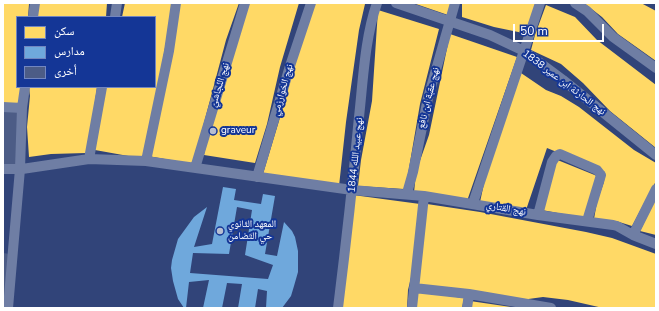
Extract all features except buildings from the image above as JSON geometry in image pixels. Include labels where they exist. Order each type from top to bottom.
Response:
[{"type":"street","points":[[33,16],[35,3]]},
{"type":"street","points":[[115,16],[118,3]]},
{"type":"street","points":[[146,160],[169,51],[176,3]]},
{"type":"street","name":"نهج النّجاشيّ","points":[[195,168],[245,3]]},
{"type":"street","name":"نهج الخوارزمي","points":[[257,177],[290,66],[311,3]]},
{"type":"street","name":"نهج عبيد اللله 1844","points":[[338,308],[366,58],[371,24],[377,3]]},
{"type":"street","name":"نهج الحارثة ابن عمير 1838","points":[[396,3],[450,20],[496,37],[524,51],[563,80],[656,155]]},
{"type":"street","name":"نهج عقبة ابن نافع","points":[[407,193],[413,172],[428,98],[455,3]]},
{"type":"street","points":[[473,203],[540,3]]},
{"type":"street","points":[[574,3],[587,10],[613,37],[656,68]]},
{"type":"street","points":[[8,308],[20,169],[22,108],[25,88]]},
{"type":"street","points":[[89,159],[102,88]]},
{"type":"street","points":[[3,107],[22,108]]},
{"type":"street","points":[[538,215],[552,162],[556,156],[560,154],[597,170],[601,175],[587,221]]},
{"type":"street","name":"نهج القتاري","points":[[3,169],[20,169],[89,159],[146,160],[352,190],[407,193],[538,215],[587,221],[617,226],[633,235],[656,244]]},
{"type":"street","points":[[633,235],[656,189]]},
{"type":"street","points":[[412,308],[424,196]]},
{"type":"street","points":[[414,288],[469,294],[515,305],[551,308]]},
{"type":"street","points":[[467,308],[469,294]]},
{"type":"place","name":"graveur","points":[[213,131]]},
{"type":"place","name":"المعهد الثّانوي حي التّضامن","points":[[220,231]]}]
